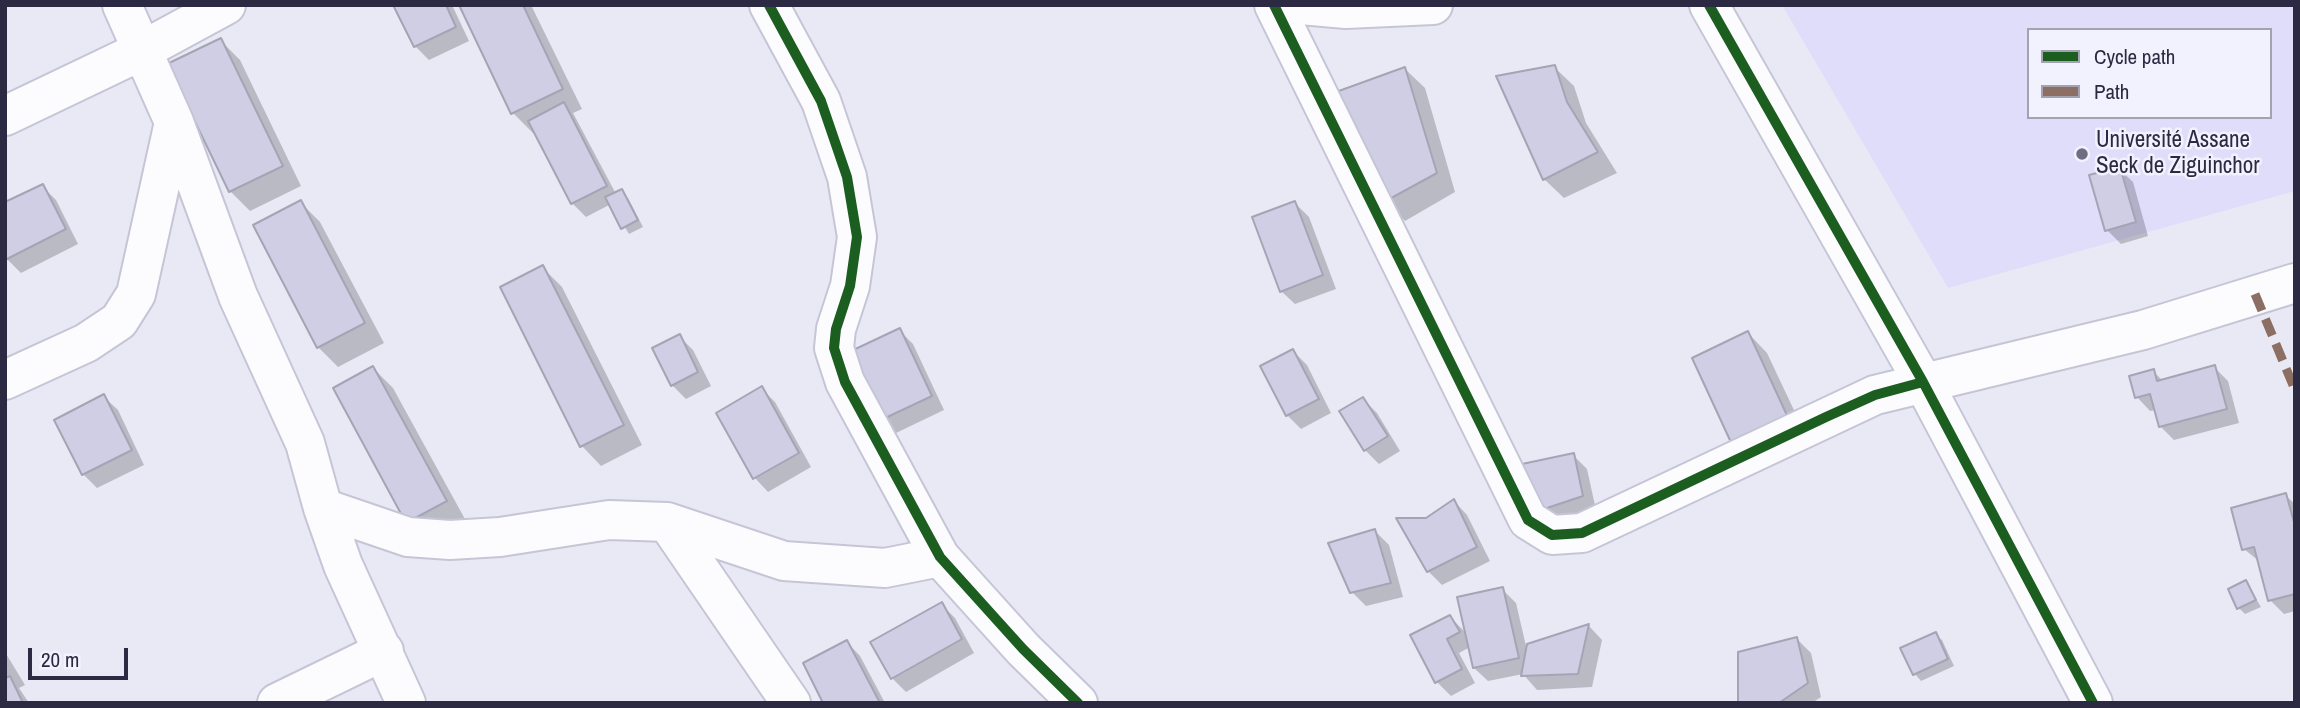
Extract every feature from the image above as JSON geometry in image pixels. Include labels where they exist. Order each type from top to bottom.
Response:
[{"type":"street","points":[[122,5],[174,122],[238,296],[305,443],[323,508],[343,565],[406,703]]},
{"type":"street","points":[[5,116],[143,50],[226,5]]},
{"type":"street","points":[[769,5],[821,101],[847,177],[857,237],[850,286],[835,329],[834,348],[845,382],[865,424],[940,557],[1023,649],[1077,703]]},
{"type":"street","points":[[1274,5],[1528,520],[1552,535],[1582,533],[1875,395],[2143,330],[2295,284]]},
{"type":"street","points":[[1301,5],[1346,9],[1433,5]]},
{"type":"street","points":[[1709,5],[1923,382],[2093,703]]},
{"type":"street","points":[[5,380],[86,343],[119,321],[136,294],[174,122]]},
{"type":"street","points":[[323,508],[408,537],[450,540],[500,537],[609,520],[667,522],[718,542],[784,561],[885,568],[940,557]]},
{"type":"street","points":[[667,522],[791,703]]},
{"type":"street","points":[[277,703],[384,652]]},
{"type":"shaded area","name":"Université Assane Seck de Ziguinchor","points":[[1782,5],[2295,5],[2295,191],[1948,288]]},
{"type":"building","points":[[393,5],[446,5],[456,27],[414,47]]},
{"type":"building","points":[[459,5],[523,5],[563,89],[511,114]]},
{"type":"building","points":[[221,38],[283,166],[229,192],[167,64]]},
{"type":"building","points":[[1555,65],[1567,102],[1598,152],[1543,180],[1496,76]]},
{"type":"building","points":[[1405,67],[1437,173],[1384,202],[1336,92]]},
{"type":"building","points":[[564,102],[607,186],[571,204],[528,121]]},
{"type":"building","points":[[2120,167],[2136,222],[2105,231],[2089,175]]},
{"type":"building","points":[[43,184],[66,229],[5,260],[5,202]]},
{"type":"building","points":[[622,189],[638,220],[621,229],[605,197]]},
{"type":"building","points":[[301,200],[365,323],[317,348],[253,225]]},
{"type":"building","points":[[1295,201],[1323,275],[1280,292],[1252,217]]},
{"type":"building","points":[[543,265],[624,425],[580,447],[500,287]]},
{"type":"building","points":[[900,328],[932,396],[881,420],[849,352]]},
{"type":"building","points":[[1748,331],[1791,424],[1735,451],[1692,358]]},
{"type":"building","points":[[680,334],[698,372],[671,386],[652,348]]},
{"type":"building","points":[[1293,349],[1319,399],[1286,416],[1260,366]]},
{"type":"building","points":[[2215,365],[2227,409],[2159,427],[2150,394],[2135,398],[2129,376],[2154,369],[2157,381]]},
{"type":"building","points":[[373,366],[447,501],[406,523],[333,388]]},
{"type":"building","points":[[762,386],[799,453],[753,479],[716,413]]},
{"type":"building","points":[[104,394],[132,450],[82,475],[54,420]]},
{"type":"building","points":[[1363,397],[1388,436],[1364,451],[1339,411]]},
{"type":"building","points":[[1574,453],[1583,496],[1529,514],[1522,464]]},
{"type":"building","points":[[2286,493],[2295,526],[2295,594],[2268,601],[2254,547],[2242,550],[2231,508]]},
{"type":"building","points":[[1454,499],[1477,547],[1427,572],[1396,518],[1426,518]]},
{"type":"building","points":[[1375,529],[1391,583],[1350,593],[1328,543]]},
{"type":"building","points":[[2246,580],[2256,600],[2237,609],[2228,589]]},
{"type":"building","points":[[1503,587],[1519,658],[1473,668],[1457,597]]},
{"type":"building","points":[[942,602],[962,639],[891,679],[870,642]]},
{"type":"building","points":[[1450,615],[1460,632],[1447,639],[1462,669],[1435,683],[1410,635]]},
{"type":"building","points":[[1589,624],[1578,674],[1521,676],[1527,644]]},
{"type":"building","points":[[1936,632],[1948,659],[1913,675],[1900,648]]},
{"type":"building","points":[[1797,637],[1808,683],[1779,703],[1738,703],[1738,652]]},
{"type":"building","points":[[847,640],[880,703],[823,703],[803,663]]},
{"type":"building","points":[[10,676],[23,703],[5,703],[5,678]]},
{"type":"marked path","points":[[2255,294],[2295,390]]},
{"type":"cycle path","points":[[769,5],[821,101],[847,177],[857,237],[850,286],[836,329],[834,348],[845,382],[940,557],[1023,649],[1078,703]]},
{"type":"cycle path","points":[[1274,5],[1528,520],[1552,535],[1582,533],[1875,395],[1923,382]]},
{"type":"cycle path","points":[[1709,5],[1923,382],[2093,703]]},
{"type":"place","name":"Université Assane Seck de Ziguinchor","points":[[2082,154]]}]
